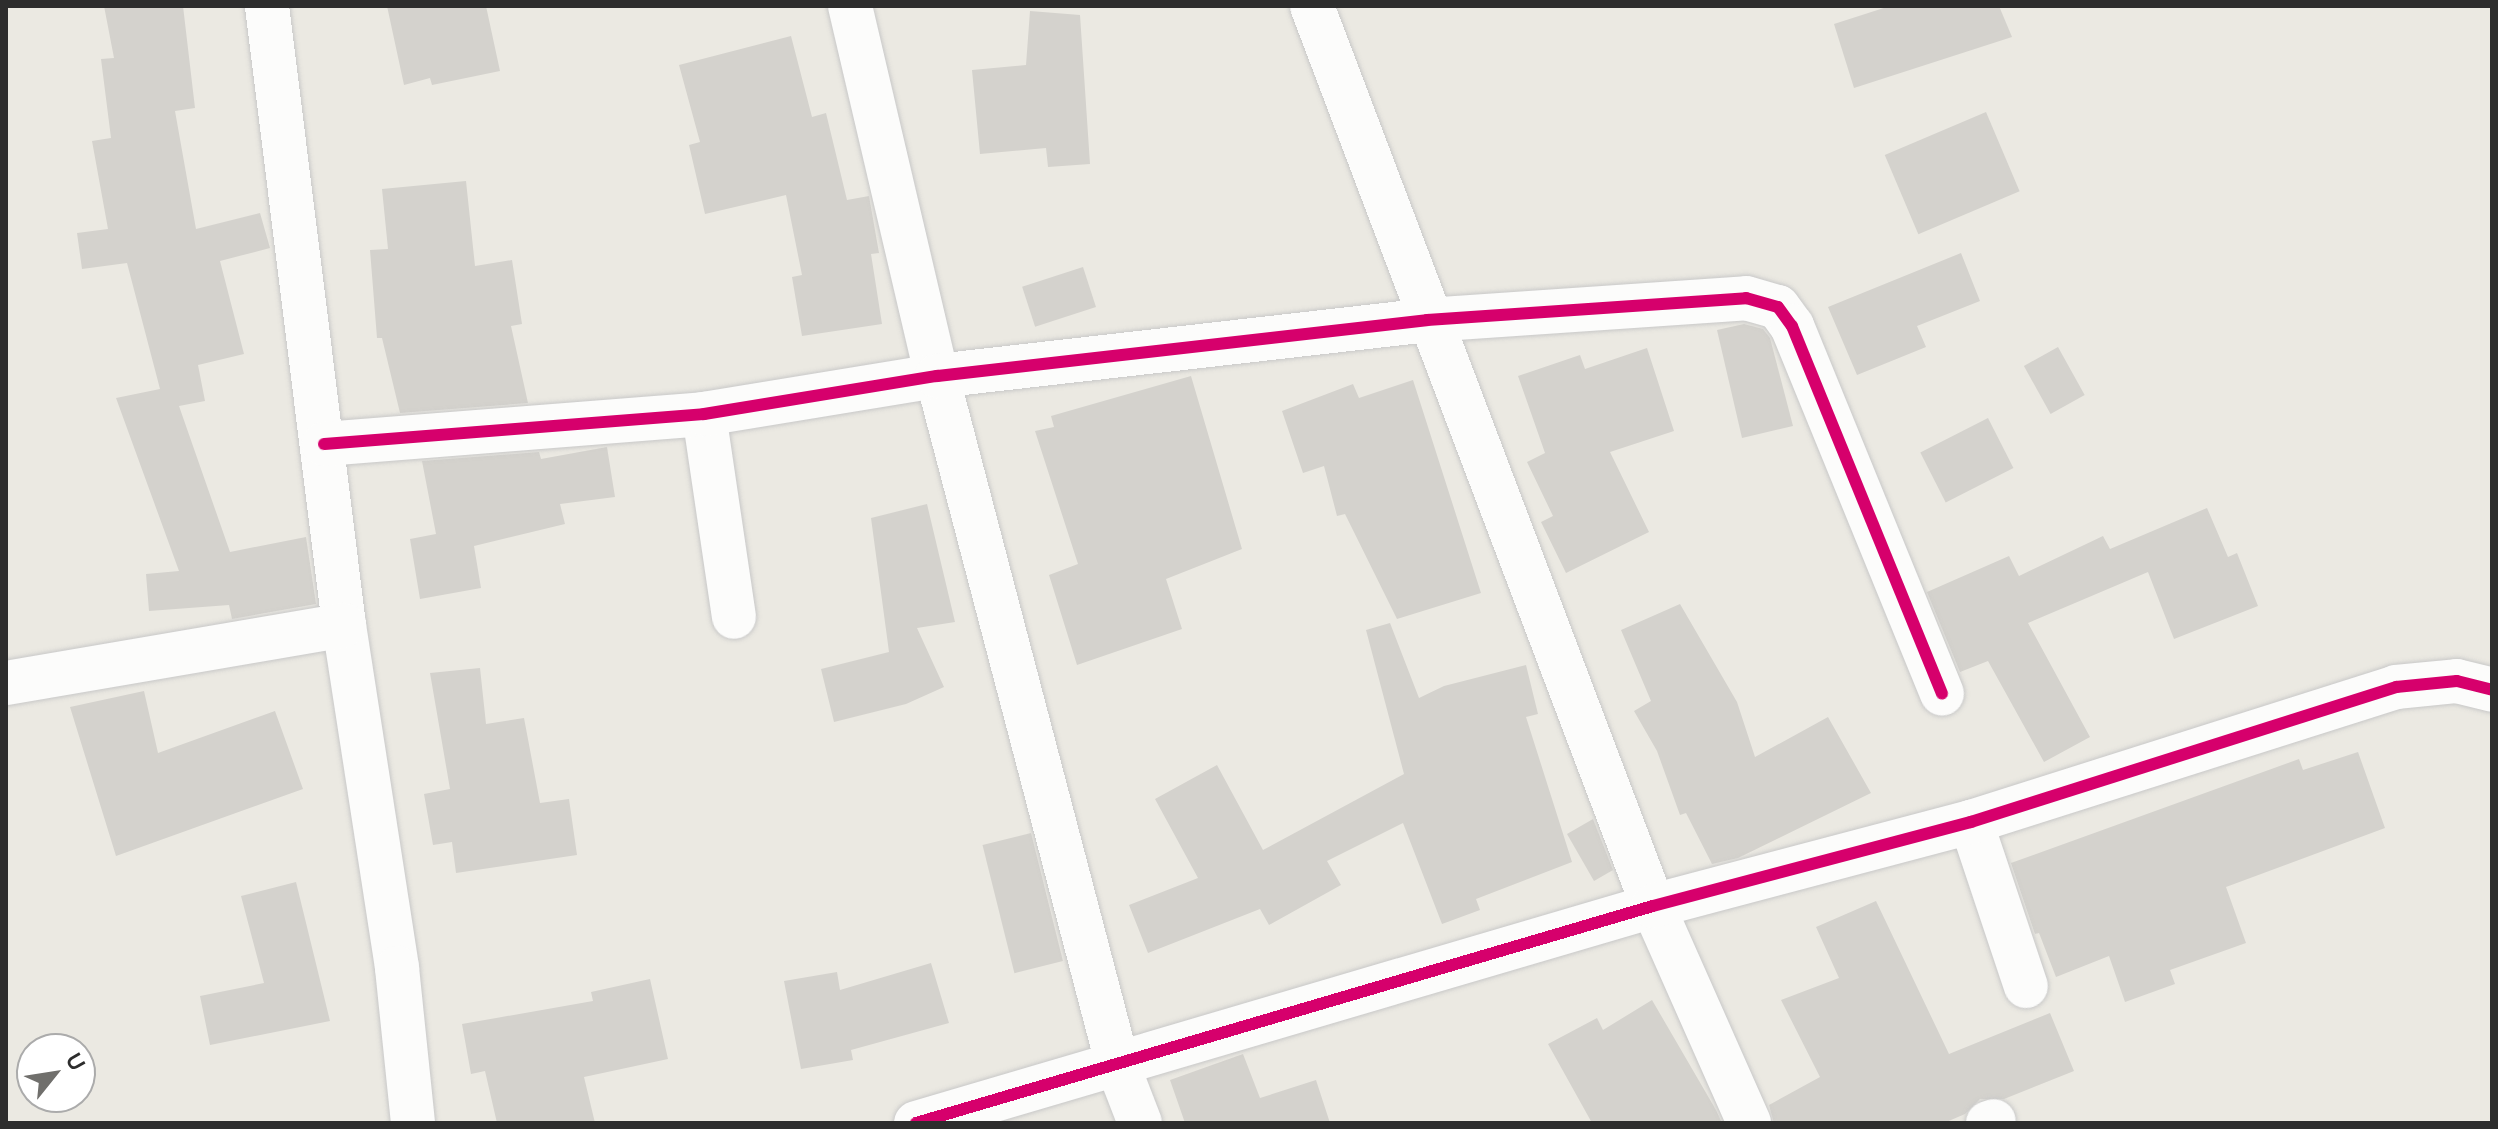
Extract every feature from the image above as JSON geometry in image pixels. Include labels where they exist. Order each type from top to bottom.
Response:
[{"type":"street","points":[[267,6],[324,444],[344,625],[397,968],[413,1123]]},
{"type":"street","points":[[850,6],[937,376],[1118,1066],[1140,1123]]},
{"type":"street","points":[[1312,6],[1427,320],[1653,906],[1749,1123]]},
{"type":"street","points":[[324,444],[704,414],[937,376],[1427,320],[1746,298],[1778,307],[1792,326],[1942,694]]},
{"type":"street","points":[[704,414],[734,617]]},
{"type":"street","points":[[6,683],[344,625]]},
{"type":"street","points":[[916,1123],[1653,906],[1971,822],[2396,687],[2457,681],[2492,690]]},
{"type":"street","points":[[1971,822],[2026,986]]},
{"type":"building","points":[[104,6],[183,6],[195,108],[175,111],[196,229],[260,213],[270,248],[220,261],[244,354],[198,365],[205,401],[179,406],[230,552],[306,537],[316,604],[232,619],[229,605],[149,611],[146,574],[179,571],[116,398],[160,389],[127,263],[82,269],[77,233],[108,229],[92,141],[111,138],[101,59],[114,58]]},
{"type":"building","points":[[387,6],[486,6],[500,71],[432,85],[430,78],[404,85]]},
{"type":"building","points":[[1890,6],[1999,6],[2012,37],[1854,88],[1834,24]]},
{"type":"building","points":[[1030,11],[1080,15],[1090,164],[1048,167],[1046,148],[980,154],[972,70],[1026,65]]},
{"type":"building","points":[[791,36],[812,117],[826,113],[847,200],[869,196],[879,253],[871,254],[882,324],[802,336],[792,277],[802,275],[786,195],[705,214],[689,145],[700,142],[679,65]]},
{"type":"building","points":[[1986,112],[2020,191],[1918,234],[1885,155]]},
{"type":"building","points":[[466,181],[475,266],[512,260],[522,324],[511,326],[528,403],[400,413],[382,338],[377,338],[370,250],[388,249],[382,189]]},
{"type":"building","points":[[1961,253],[1980,301],[1917,326],[1926,347],[1857,375],[1828,307]]},
{"type":"building","points":[[1083,267],[1096,307],[1035,327],[1022,287]]},
{"type":"building","points":[[1744,324],[1763,329],[1770,338],[1793,426],[1742,438],[1717,330]]},
{"type":"building","points":[[2058,347],[2085,395],[2051,414],[2024,366]]},
{"type":"building","points":[[1647,348],[1674,431],[1610,452],[1649,532],[1566,573],[1541,522],[1553,516],[1527,462],[1545,453],[1518,376],[1580,355],[1585,369]]},
{"type":"building","points":[[1191,376],[1242,549],[1166,579],[1182,629],[1077,665],[1049,575],[1078,564],[1035,431],[1054,427],[1051,416]]},
{"type":"building","points":[[1413,380],[1481,593],[1397,619],[1345,514],[1337,516],[1324,466],[1303,473],[1282,411],[1353,384],[1359,398]]},
{"type":"building","points":[[1988,418],[2013,468],[1946,502],[1920,453]]},
{"type":"building","points":[[607,447],[615,497],[560,504],[565,524],[474,546],[481,588],[420,599],[410,539],[436,534],[422,461],[539,452],[541,459]]},
{"type":"building","points":[[927,504],[955,622],[917,628],[944,687],[906,704],[834,722],[821,669],[889,652],[871,518]]},
{"type":"building","points":[[2207,508],[2228,557],[2237,553],[2258,606],[2174,639],[2148,572],[2028,623],[2090,737],[2044,762],[1988,661],[1960,672],[1927,592],[2009,556],[2019,576],[2103,536],[2110,549]]},
{"type":"building","points":[[1680,604],[1737,702],[1755,757],[1828,717],[1871,793],[1738,858],[1712,864],[1686,813],[1680,815],[1657,751],[1634,711],[1651,701],[1621,630]]},
{"type":"building","points":[[1390,623],[1419,698],[1444,686],[1526,665],[1538,714],[1526,717],[1572,862],[1476,899],[1480,910],[1442,924],[1403,823],[1327,861],[1341,885],[1269,925],[1260,909],[1148,953],[1129,905],[1198,878],[1155,799],[1217,765],[1263,850],[1404,774],[1366,630]]},
{"type":"building","points":[[480,668],[486,724],[524,718],[540,803],[569,799],[577,855],[456,873],[452,842],[433,845],[424,794],[450,789],[430,673]]},
{"type":"building","points":[[144,691],[158,753],[275,711],[303,789],[116,856],[70,707]]},
{"type":"building","points":[[2358,752],[2385,828],[2226,887],[2246,943],[2170,970],[2175,984],[2125,1002],[2109,956],[2056,977],[2039,933],[2035,934],[2011,863],[2299,759],[2303,770]]},
{"type":"building","points":[[1593,819],[1613,870],[1594,881],[1567,834]]},
{"type":"building","points":[[1031,833],[1063,961],[1014,973],[982,845]]},
{"type":"building","points":[[296,882],[330,1021],[210,1045],[200,996],[264,983],[241,896]]},
{"type":"building","points":[[1876,901],[1949,1054],[2050,1013],[2074,1071],[2004,1099],[1980,1099],[1965,1114],[1944,1123],[1774,1123],[1769,1105],[1820,1077],[1781,1000],[1839,978],[1816,927]]},
{"type":"building","points":[[931,963],[949,1023],[851,1050],[853,1060],[801,1069],[784,981],[837,972],[840,990]]},
{"type":"building","points":[[650,979],[668,1059],[584,1077],[595,1123],[497,1123],[485,1071],[471,1074],[462,1024],[593,1001],[591,992]]},
{"type":"building","points":[[1652,1000],[1722,1123],[1592,1123],[1548,1044],[1597,1018],[1603,1030]]},
{"type":"building","points":[[1243,1054],[1260,1098],[1316,1080],[1330,1123],[1185,1123],[1170,1080]]},
{"type":"cycle path","points":[[324,444],[704,414],[937,376],[1427,320],[1746,298],[1778,307],[1792,326],[1942,694]]},
{"type":"cycle path","points":[[916,1123],[1653,906],[1971,822],[2396,687],[2457,681],[2492,690]]}]
